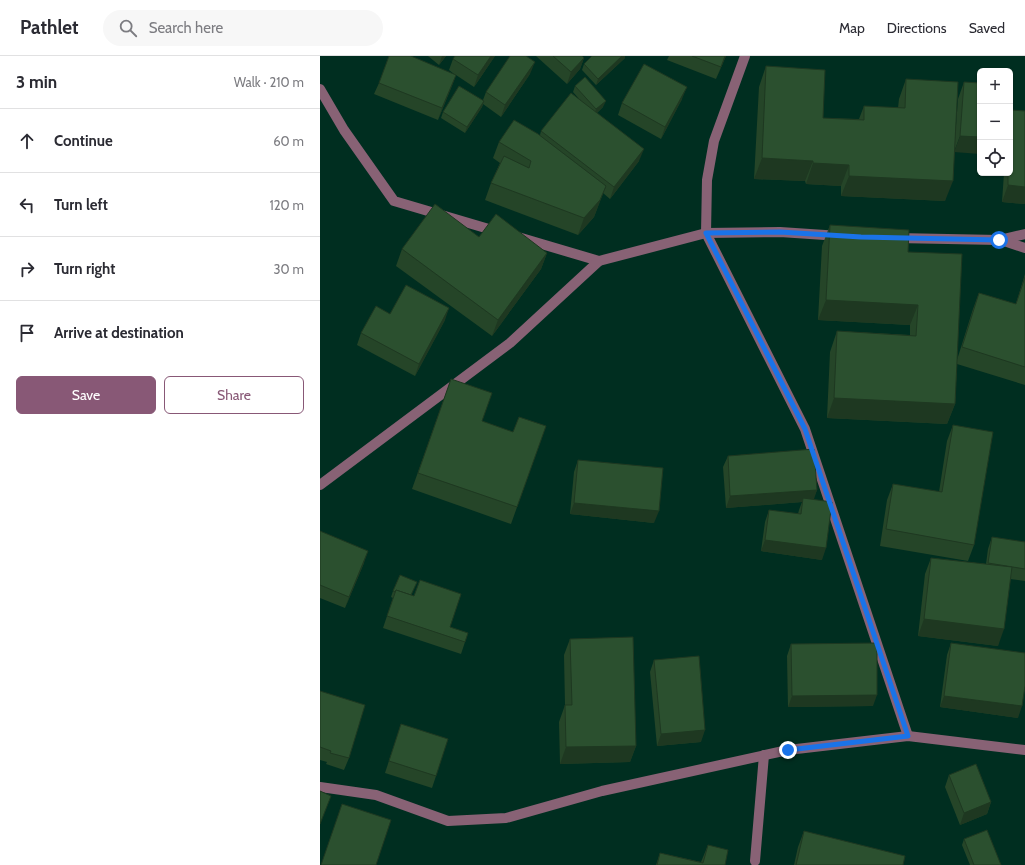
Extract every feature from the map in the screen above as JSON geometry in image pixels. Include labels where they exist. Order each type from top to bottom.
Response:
[{"type":"street","points":[[745,56],[714,141],[707,180],[706,233],[805,429],[908,736]]},
{"type":"street","points":[[320,89],[344,130],[394,201],[599,261]]},
{"type":"street","points":[[320,485],[510,343],[599,261],[706,233],[780,232],[846,236]]},
{"type":"street","points":[[884,238],[999,240],[1025,234]]},
{"type":"street","points":[[999,240],[1025,248]]},
{"type":"street","points":[[320,788],[376,795],[448,821],[506,818],[602,791],[788,750],[908,736],[1025,750]]},
{"type":"street","points":[[755,861],[764,755]]},
{"type":"building","points":[[389,56],[411,56],[456,75],[442,108],[379,83]]},
{"type":"building","points":[[455,56],[491,56],[478,75],[453,59]]},
{"type":"building","points":[[510,56],[526,56],[535,62],[505,105],[486,92]]},
{"type":"building","points":[[553,56],[582,56],[584,58],[571,72]]},
{"type":"building","points":[[592,56],[622,56],[598,79],[584,64]]},
{"type":"building","points":[[692,56],[725,56],[721,67]]},
{"type":"building","points":[[644,64],[687,87],[665,127],[622,103]]},
{"type":"building","points":[[766,66],[825,70],[823,118],[864,120],[864,106],[905,108],[906,79],[958,82],[953,181],[849,176],[849,165],[762,158]]},
{"type":"building","points":[[585,77],[606,101],[596,109],[575,86]]},
{"type":"building","points":[[964,82],[977,83],[977,137],[960,136]]},
{"type":"building","points":[[459,86],[484,101],[467,127],[443,112]]},
{"type":"building","points":[[571,93],[644,149],[614,187],[541,131]]},
{"type":"building","points":[[1013,110],[1025,111],[1025,187],[1008,185],[1008,176],[1013,176]]},
{"type":"building","points":[[514,120],[538,134],[606,186],[600,200],[584,218],[491,183],[504,156],[529,168],[531,161],[499,142]]},
{"type":"building","points":[[435,204],[479,237],[496,214],[547,253],[498,320],[402,249]]},
{"type":"building","points":[[830,225],[909,230],[908,252],[962,254],[955,404],[834,398],[837,331],[916,336],[918,305],[826,300]]},
{"type":"building","points":[[1025,277],[1025,367],[962,347],[979,293],[1016,304]]},
{"type":"building","points":[[406,285],[449,308],[419,364],[361,333],[376,306],[390,314]]},
{"type":"building","points":[[451,379],[492,393],[482,421],[513,432],[519,417],[546,426],[517,507],[418,473]]},
{"type":"building","points":[[953,425],[993,432],[974,545],[886,529],[893,484],[942,492]]},
{"type":"building","points":[[814,449],[817,490],[730,496],[728,456]]},
{"type":"building","points":[[578,460],[663,468],[659,511],[574,503]]},
{"type":"building","points":[[803,498],[832,502],[826,548],[765,540],[769,510],[801,514]]},
{"type":"building","points":[[320,531],[368,551],[349,597],[320,585]]},
{"type":"building","points":[[992,537],[1025,542],[1025,569],[988,563]]},
{"type":"building","points":[[931,558],[1012,567],[1004,629],[924,619]]},
{"type":"building","points":[[400,575],[417,582],[411,595],[396,590],[395,592],[393,591]]},
{"type":"building","points":[[420,580],[461,594],[450,627],[468,633],[465,642],[387,616],[396,590],[414,596]]},
{"type":"building","points":[[633,637],[636,746],[566,747],[565,705],[572,705],[570,639]]},
{"type":"building","points":[[877,643],[877,695],[792,696],[791,644]]},
{"type":"building","points":[[951,643],[1025,653],[1025,686],[1022,706],[944,696]]},
{"type":"building","points":[[699,656],[705,730],[661,734],[654,660]]},
{"type":"building","points":[[320,691],[365,705],[349,758],[330,753],[331,751],[320,747]]},
{"type":"building","points":[[401,724],[448,739],[436,776],[389,761]]},
{"type":"building","points":[[976,764],[991,802],[964,813],[949,775]]},
{"type":"building","points":[[320,791],[331,796],[320,824]]},
{"type":"building","points":[[342,804],[391,820],[376,865],[321,865]]},
{"type":"building","points":[[987,830],[1001,865],[974,865],[964,839]]},
{"type":"building","points":[[804,831],[905,856],[903,865],[796,865]]},
{"type":"building","points":[[708,845],[728,850],[725,865],[657,865],[660,853],[703,863]]},
{"type":"route","points":[[788,750],[908,736],[805,429],[706,233],[780,232],[861,237],[999,240]]}]
